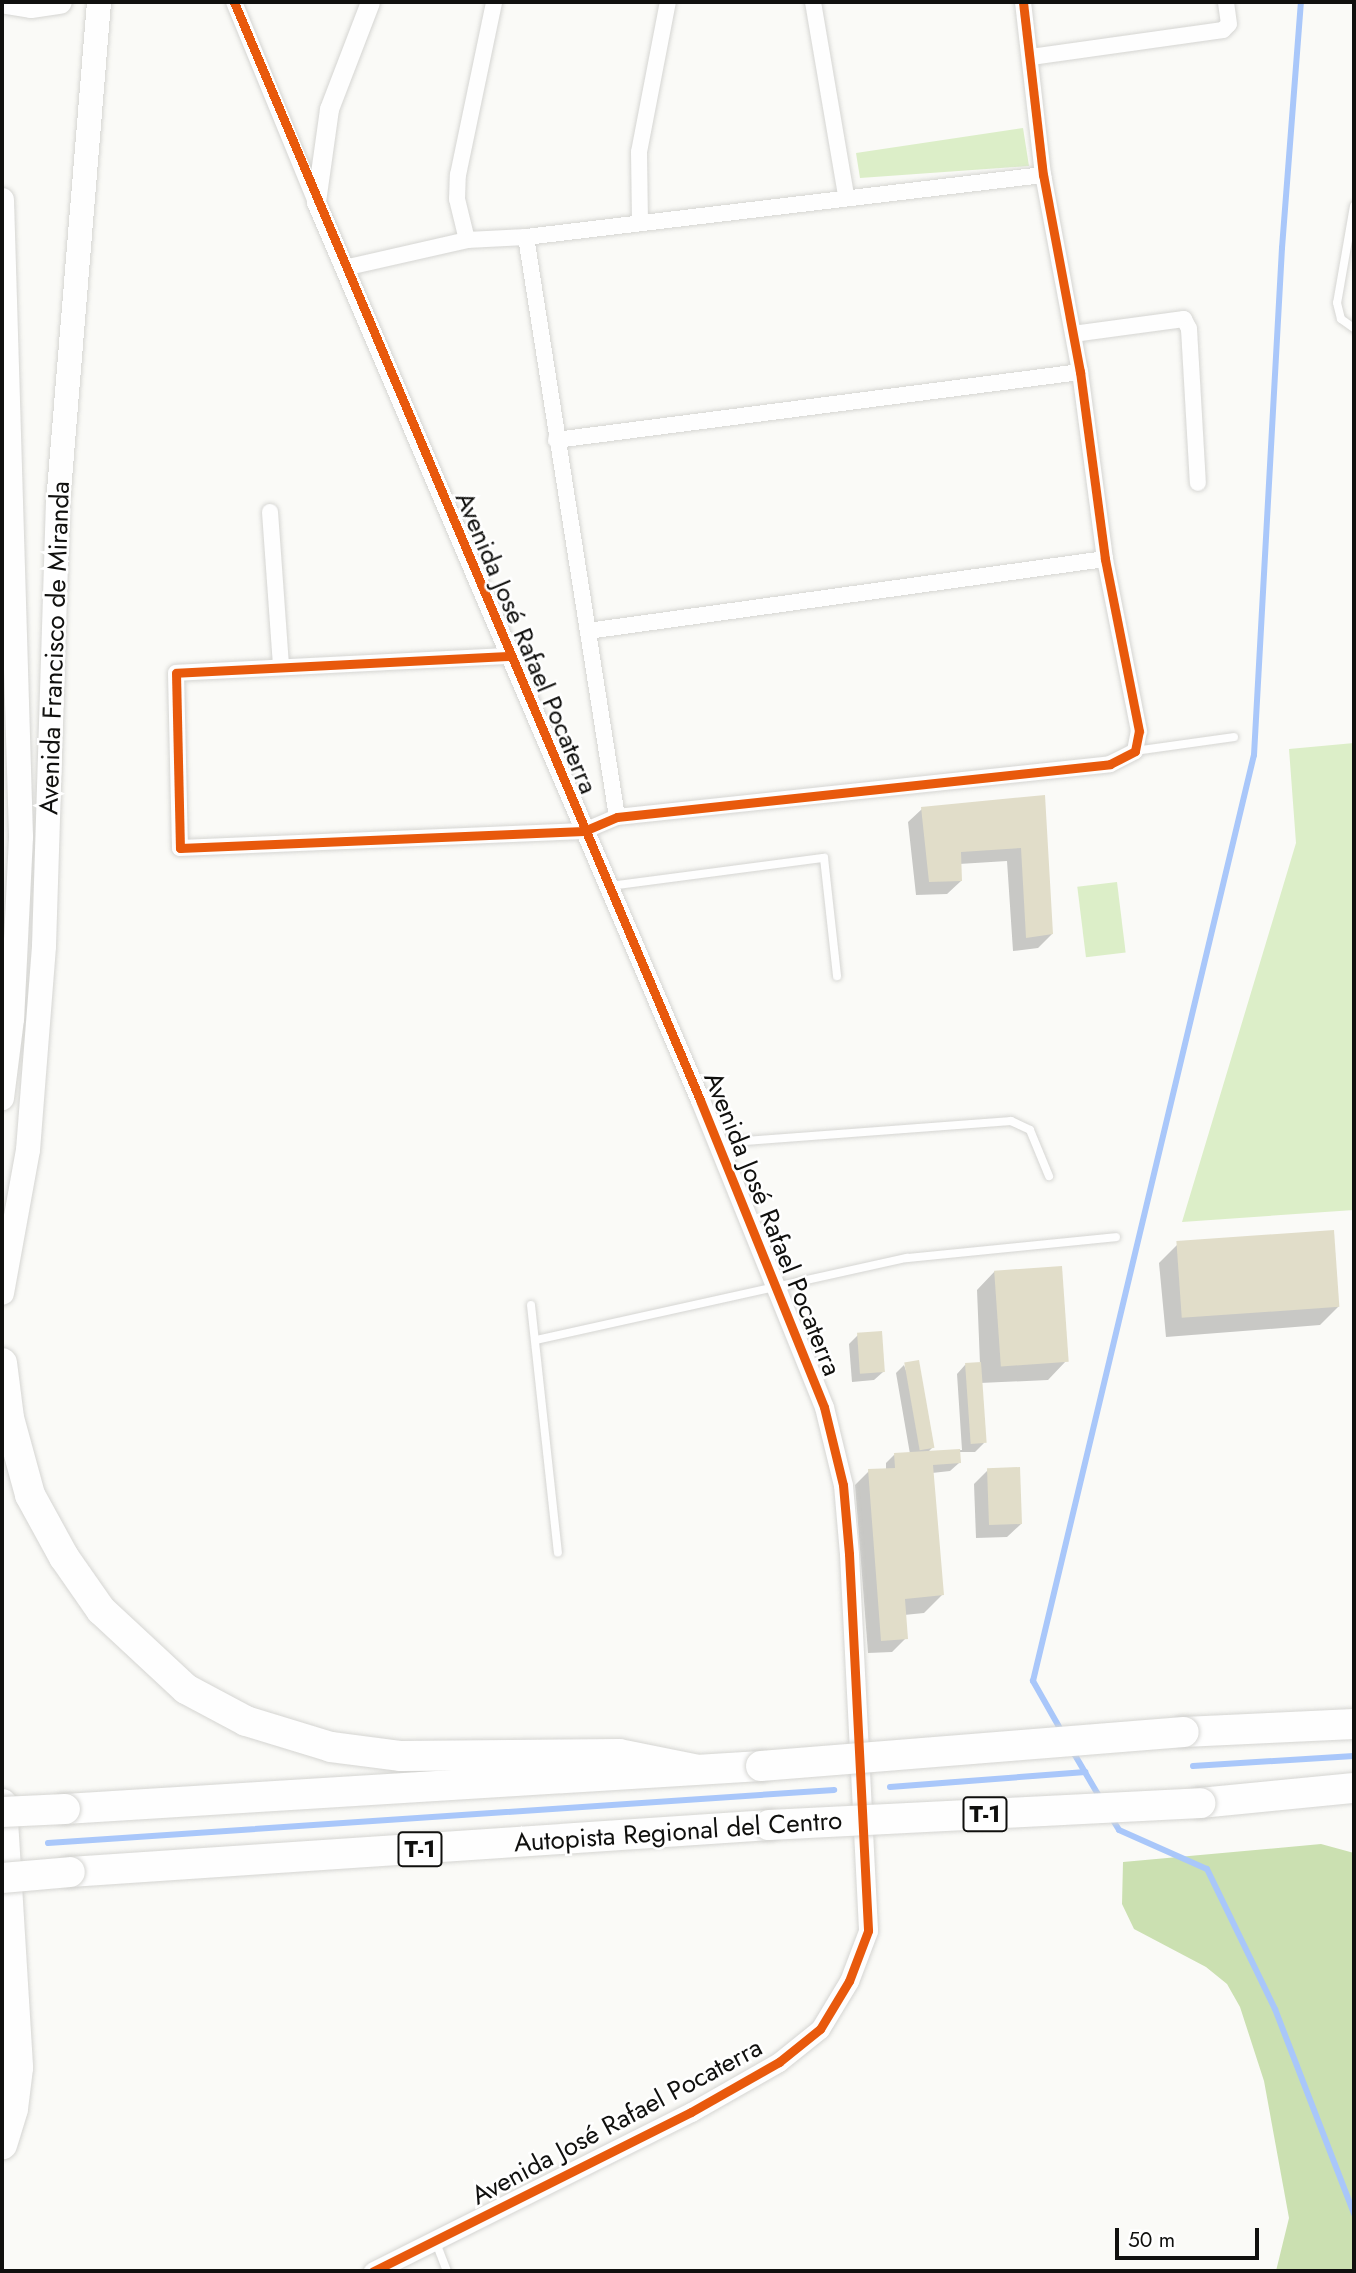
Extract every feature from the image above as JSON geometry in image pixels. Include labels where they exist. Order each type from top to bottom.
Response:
[{"type":"highway","points":[[2,1363],[9,1418],[30,1495],[64,1557],[101,1610],[186,1689],[246,1721],[331,1747],[401,1756],[619,1754],[694,1769]]},
{"type":"highway","points":[[2,1812],[761,1766],[1184,1732],[1354,1724]]},
{"type":"highway","name":"Autopista Regional del Centro","points":[[2,1878],[769,1825],[1212,1801],[1354,1788]]},
{"type":"highway","points":[[1212,1801],[1275,1814],[1354,1809]]},
{"type":"highway","points":[[2,1804],[18,2068],[13,2109],[2,2144]]},
{"type":"main road","points":[[6,2],[31,6],[60,2]]},
{"type":"main road","name":"Avenida Francisco de Miranda","points":[[2,1293],[29,1150],[44,946],[58,503],[99,2]]},
{"type":"main road","name":"Avenida Francisco de Miranda","points":[[2,200],[11,503],[7,559],[18,706],[21,837],[9,949],[2,1098]]},
{"type":"street","name":"Avenida José Rafael Pocaterra","points":[[234,2],[508,656],[720,1148],[824,1407],[843,1485],[868,1931],[849,1981],[820,2029],[779,2062],[691,2112],[373,2271]]},
{"type":"street","points":[[316,202],[330,109],[370,2]]},
{"type":"street","points":[[467,240],[457,199],[458,175],[494,2]]},
{"type":"street","points":[[640,223],[639,152],[668,2]]},
{"type":"street","points":[[813,2],[846,196]]},
{"type":"street","points":[[508,656],[176,673],[180,848],[583,831],[617,817],[1110,764],[1135,751],[1139,731],[1105,559],[1080,372],[1042,175],[1023,2]]},
{"type":"street","points":[[1031,57],[1223,30],[1229,24],[1226,2]]},
{"type":"street","points":[[344,268],[467,240],[526,237],[846,196],[1042,175]]},
{"type":"street","points":[[526,237],[617,817]]},
{"type":"street","points":[[1073,334],[1184,319],[1189,329],[1198,483]]},
{"type":"street","points":[[556,440],[1080,372]]},
{"type":"street","points":[[2,447],[11,503]]},
{"type":"street","points":[[270,512],[281,667]]},
{"type":"street","points":[[588,631],[1105,559]]},
{"type":"lane","points":[[1354,206],[1337,303],[1341,318],[1354,327]]},
{"type":"lane","points":[[2,686],[18,706]]},
{"type":"lane","points":[[1135,751],[1234,737]]},
{"type":"lane","points":[[607,886],[643,885],[824,858],[837,975]]},
{"type":"lane","points":[[720,1148],[745,1141],[1011,1121],[1030,1130],[1049,1176]]},
{"type":"lane","points":[[536,1340],[699,1307],[775,1284],[907,1258],[1116,1237]]},
{"type":"lane","points":[[531,1305],[558,1553]]},
{"type":"lane","points":[[435,2240],[447,2271]]},
{"type":"green space","points":[[1023,128],[1029,166],[860,178],[856,153]]},
{"type":"green space","points":[[1354,743],[1354,1210],[1182,1222],[1296,843],[1289,749]]},
{"type":"green space","points":[[1117,882],[1126,952],[1086,957],[1077,887]]},
{"type":"green space","points":[[1321,1844],[1354,1853],[1354,2271],[1276,2271],[1289,2218],[1264,2081],[1240,2007],[1227,1984],[1206,1967],[1134,1929],[1122,1904],[1123,1862]]},
{"type":"building","points":[[1045,795],[1053,934],[1026,938],[1021,848],[961,852],[962,881],[929,882],[921,807]]},
{"type":"building","points":[[1334,1230],[1339,1307],[1182,1318],[1176,1241]]},
{"type":"building","points":[[1062,1266],[1069,1362],[1001,1367],[994,1271]]},
{"type":"building","points":[[882,1331],[885,1372],[860,1374],[857,1333]]},
{"type":"building","points":[[919,1360],[934,1448],[920,1450],[904,1363]]},
{"type":"building","points":[[981,1362],[987,1443],[971,1444],[965,1363]]},
{"type":"building","points":[[960,1449],[961,1463],[933,1465],[944,1595],[905,1599],[908,1639],[881,1641],[868,1469],[895,1468],[894,1453]]},
{"type":"building","points":[[1020,1467],[1022,1524],[989,1525],[987,1468]]},
{"type":"waterway","points":[[1062,1732],[1033,1681],[1254,755],[1282,248],[1301,2]]},
{"type":"waterway","points":[[1072,1750],[1100,1798]]},
{"type":"waterway","points":[[1193,1766],[1354,1756]]},
{"type":"waterway","points":[[890,1787],[1085,1772]]},
{"type":"waterway","points":[[48,1843],[834,1790]]},
{"type":"waterway","points":[[1111,1817],[1119,1830],[1207,1869],[1275,2009],[1354,2214]]},
{"type":"cycle path","points":[[234,2],[700,1100],[824,1407],[843,1485],[849,1554],[868,1931],[849,1981],[820,2029],[779,2062],[691,2112],[373,2271]]},
{"type":"cycle path","points":[[508,656],[176,673],[180,848],[584,831],[617,817],[1110,764],[1135,751],[1139,731],[1105,559],[1080,372],[1043,175],[1023,2]]}]
